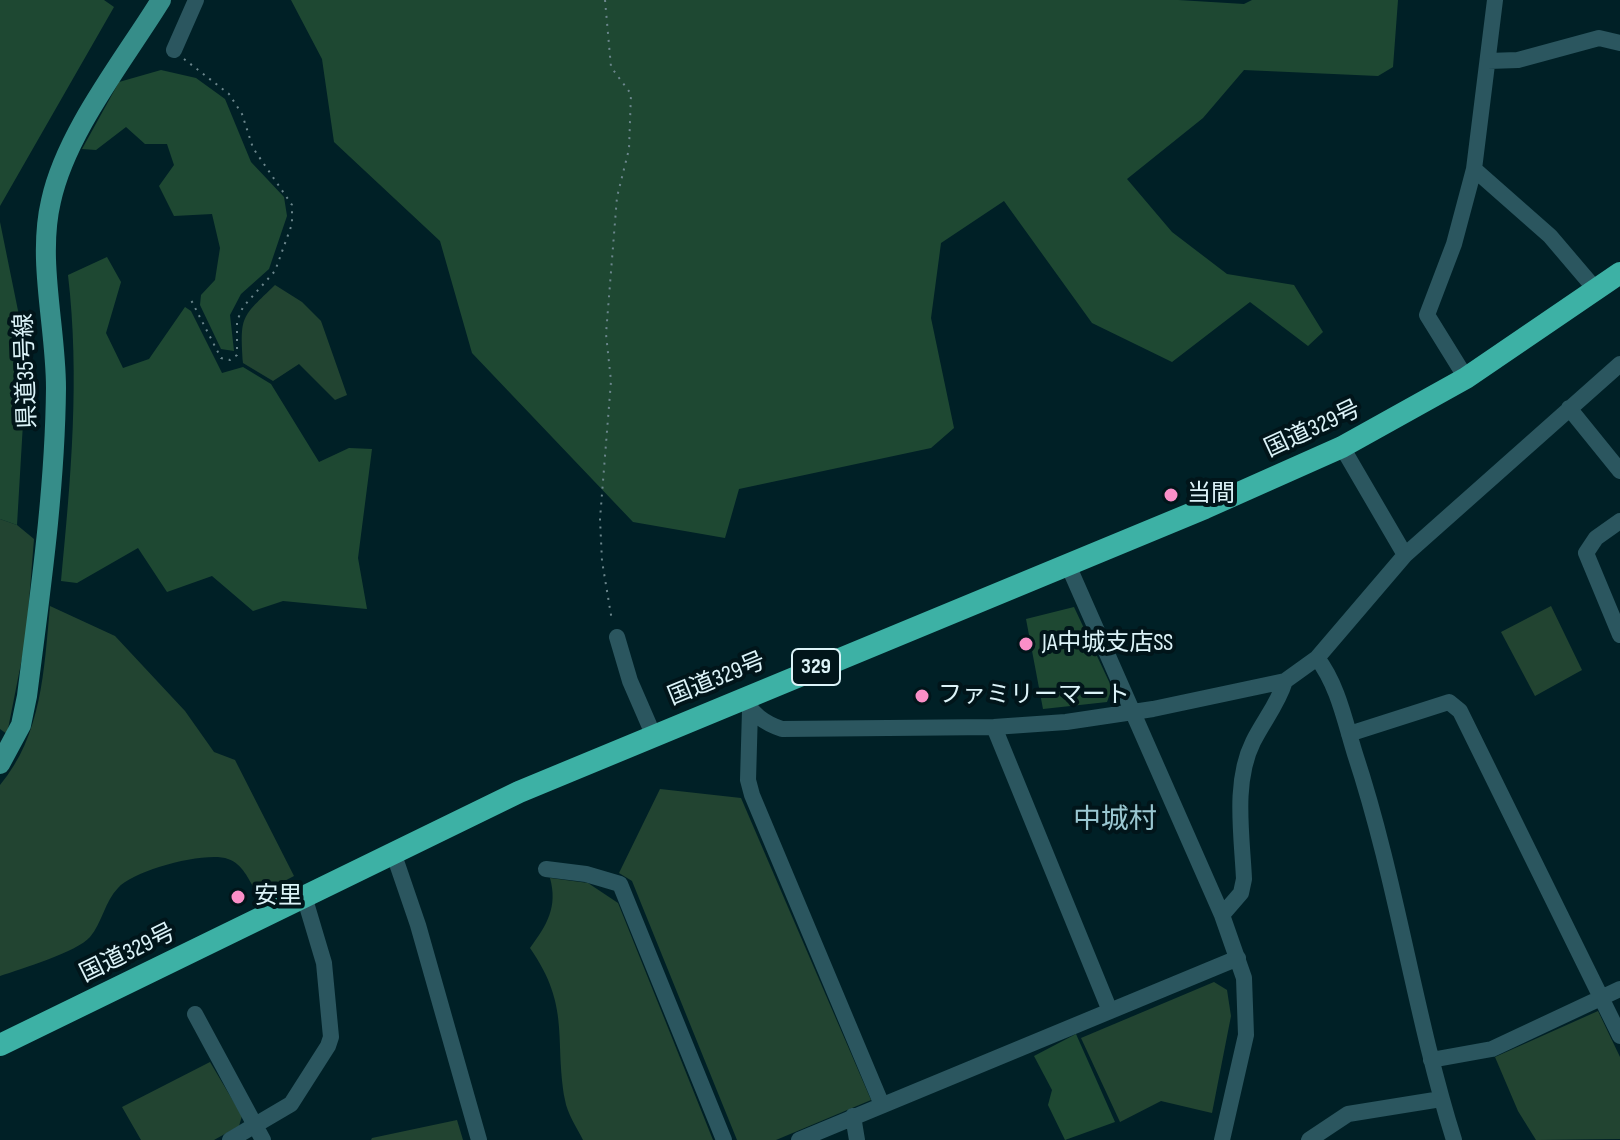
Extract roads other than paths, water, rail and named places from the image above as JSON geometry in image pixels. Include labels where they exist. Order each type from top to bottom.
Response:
[{"type":"highway","name":"国道329号","points":[[0,1045],[393,852],[653,734],[747,704],[1342,447],[1466,378],[1620,273]]},
{"type":"main road","name":"県道35号線","points":[[0,764],[21,725],[27,696],[55,442],[56,364],[46,232],[51,200],[65,158],[161,0]]},
{"type":"street","points":[[174,50],[196,0]]},
{"type":"street","points":[[1466,378],[1427,315],[1454,244],[1474,169],[1495,0]]},
{"type":"street","points":[[1488,61],[1518,60],[1599,38],[1620,43]]},
{"type":"street","points":[[1474,169],[1550,236],[1596,290]]},
{"type":"street","points":[[747,704],[768,724],[782,729],[994,727],[1132,712],[1285,681],[1317,658],[1405,555],[1620,364]]},
{"type":"street","points":[[1569,408],[1620,471]]},
{"type":"street","points":[[1342,447],[1405,555]]},
{"type":"street","points":[[1620,521],[1596,538],[1586,553],[1620,635]]},
{"type":"street","points":[[1068,565],[1238,958],[1246,997],[1246,1035],[1222,1140]]},
{"type":"street","points":[[617,637],[630,681],[653,734]]},
{"type":"street","points":[[1317,658],[1329,674],[1387,864],[1431,1060],[1454,1140]]},
{"type":"street","points":[[1222,915],[1241,893],[1244,879],[1242,774],[1253,742],[1277,706],[1285,681]]},
{"type":"street","points":[[1349,734],[1449,702],[1460,711],[1620,1036]]},
{"type":"street","points":[[747,704],[748,780],[752,795],[882,1105]]},
{"type":"street","points":[[994,727],[1110,1011]]},
{"type":"street","points":[[393,852],[418,925],[479,1140]]},
{"type":"street","points":[[546,869],[586,874],[620,884],[724,1140]]},
{"type":"street","points":[[230,1140],[259,1133],[291,1104],[331,1037],[324,963],[304,896]]},
{"type":"street","points":[[799,1140],[1238,958]]},
{"type":"street","points":[[1431,1060],[1492,1049],[1620,989]]},
{"type":"street","points":[[195,1014],[259,1133]]},
{"type":"street","points":[[1309,1140],[1348,1114],[1441,1099]]},
{"type":"street","points":[[853,1116],[857,1140]]},
{"type":"place","name":"当間","points":[[1171,495]]},
{"type":"place","name":"JA中城支店SS","points":[[1026,644]]},
{"type":"place","name":"ファミリーマート","points":[[922,696]]},
{"type":"place","name":"安里","points":[[238,897]]},
{"type":"district","name":"中城村","points":[[1115,821]]}]
